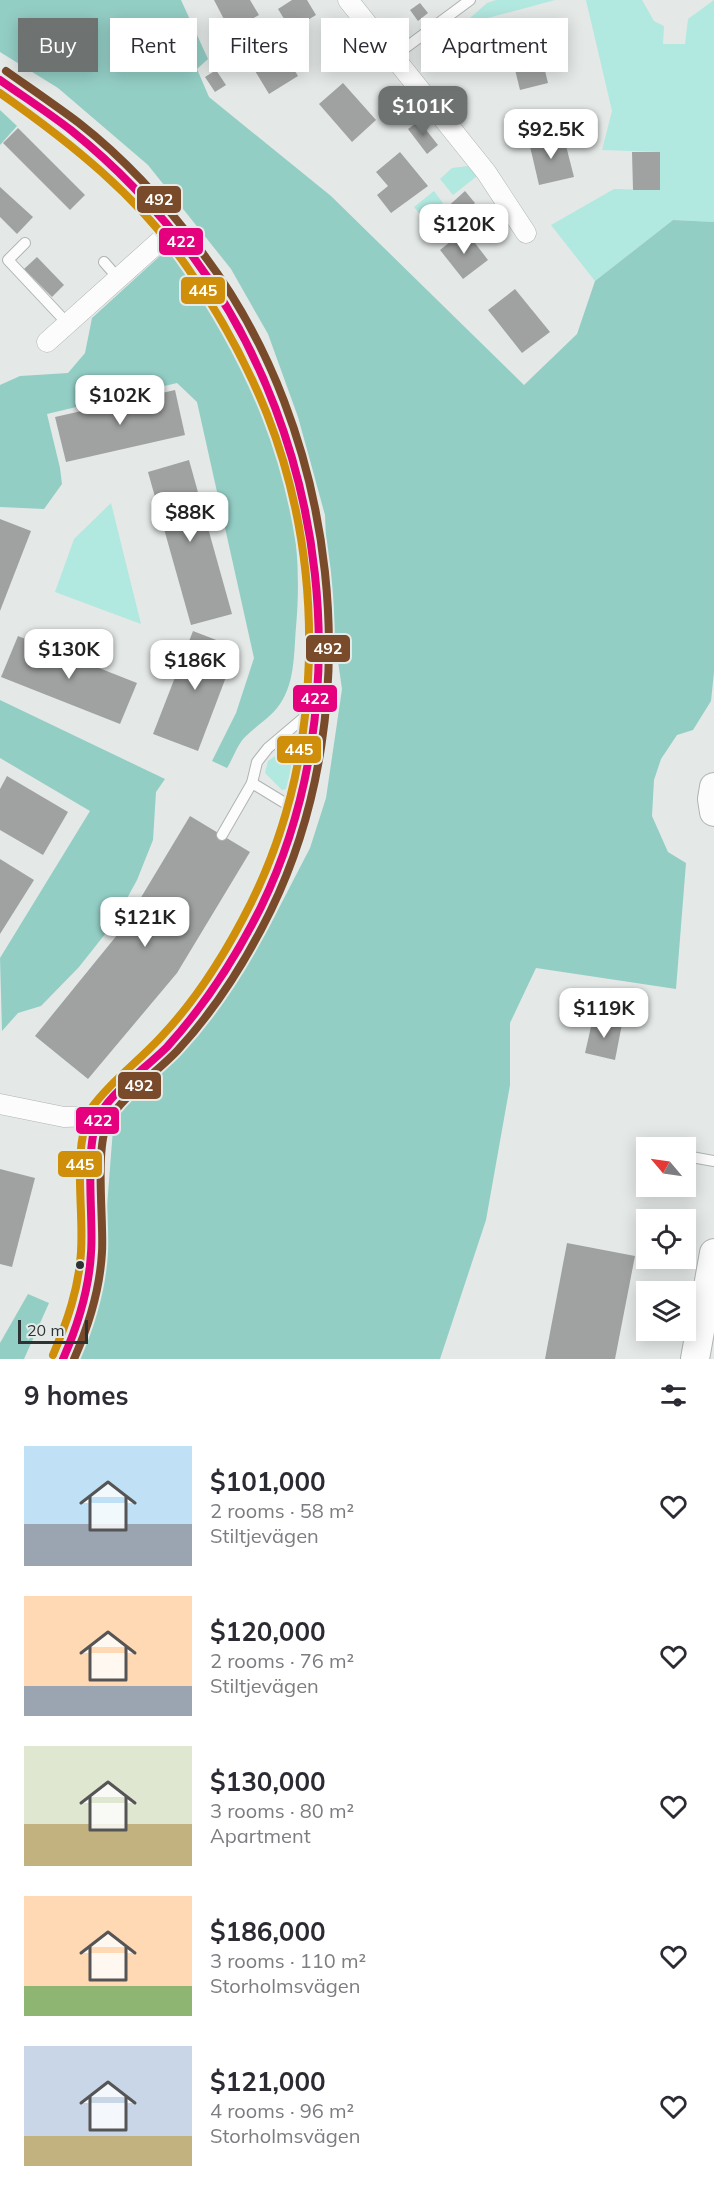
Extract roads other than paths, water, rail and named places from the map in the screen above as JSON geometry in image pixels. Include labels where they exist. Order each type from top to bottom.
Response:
[{"type":"main road","points":[[714,787],[714,812]]},
{"type":"main road","points":[[695,1359],[714,1253]]},
{"type":"street","points":[[348,0],[362,18]]},
{"type":"street","points":[[405,72],[486,172],[526,233]]},
{"type":"street","points":[[0,80],[54,116],[109,161],[171,231],[220,295],[249,347],[295,462],[311,527],[320,601],[316,706],[307,776],[292,835],[267,893],[227,967],[196,1014],[158,1057],[98,1116],[94,1143],[89,1276],[80,1315],[63,1359]]},
{"type":"street","points":[[46,342],[171,231]]},
{"type":"street","points":[[0,1104],[64,1117],[98,1116]]},
{"type":"lane","points":[[409,45],[470,0]]},
{"type":"lane","points":[[25,243],[8,260],[67,323]]},
{"type":"lane","points":[[104,262],[118,278]]},
{"type":"lane","points":[[222,835],[252,783],[257,762],[268,748],[316,706]]},
{"type":"lane","points":[[252,783],[298,811]]},
{"type":"lane","points":[[696,1158],[714,1161]]}]
